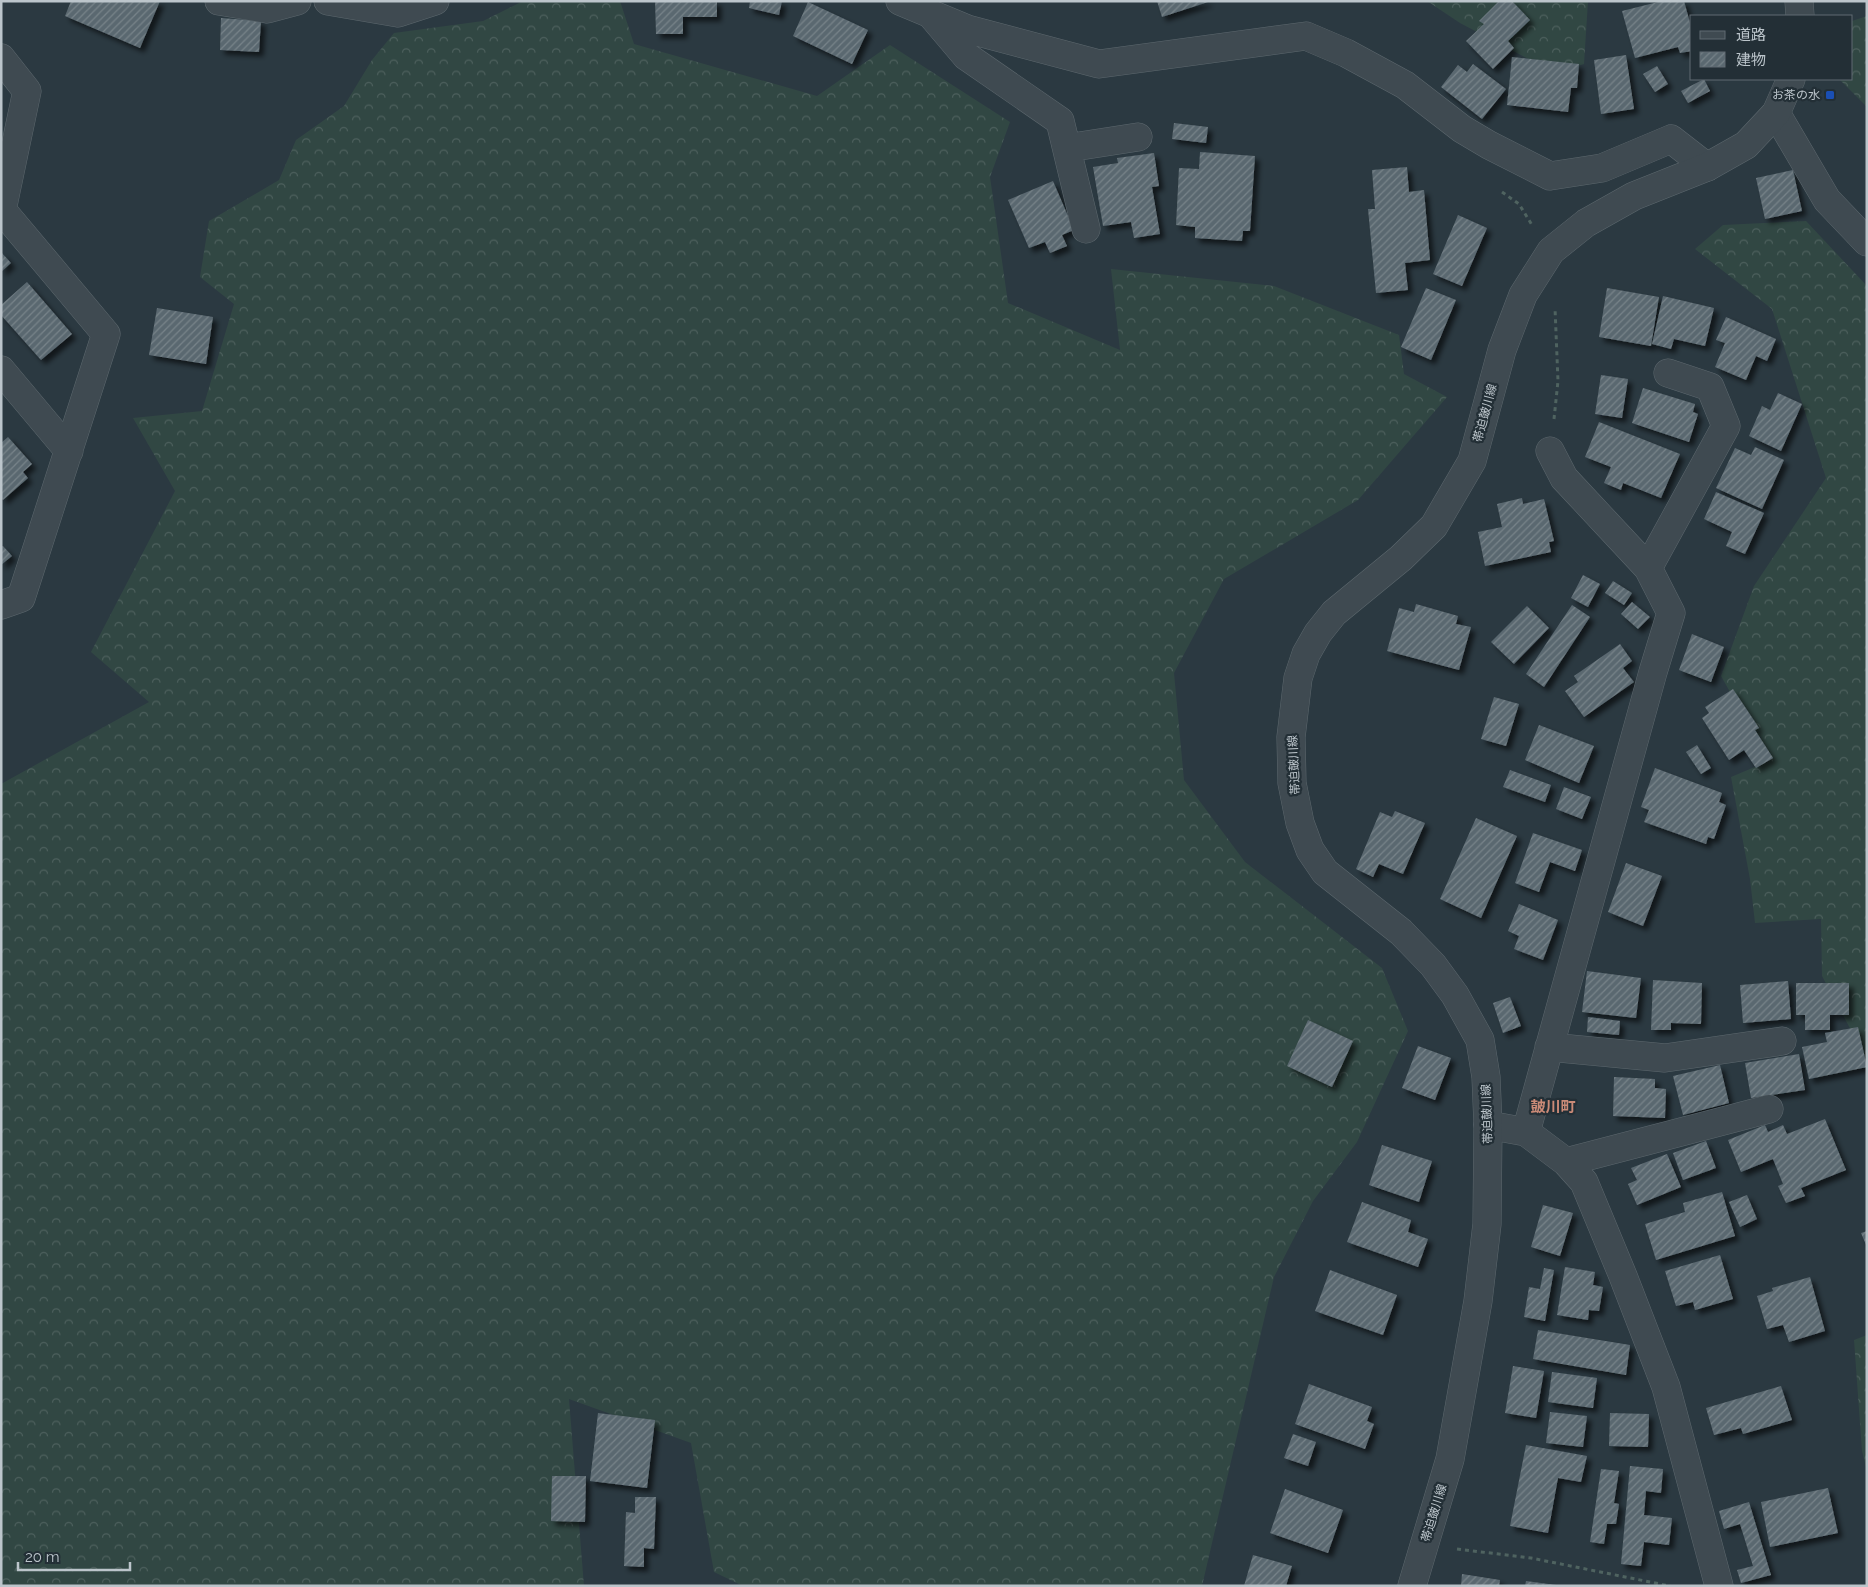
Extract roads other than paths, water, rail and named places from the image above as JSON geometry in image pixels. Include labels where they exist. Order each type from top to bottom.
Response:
[{"type":"street","points":[[219,1],[267,9],[298,1]]},
{"type":"street","points":[[328,1],[398,14],[435,1]]},
{"type":"street","points":[[900,1],[967,29],[1099,64],[1306,36],[1346,53],[1404,85],[1462,130],[1550,176],[1602,168],[1671,140],[1707,167]]},
{"type":"street","points":[[1799,1],[1800,15]]},
{"type":"street","points":[[930,14],[966,56],[1060,120],[1086,229]]},
{"type":"street","points":[[1,58],[26,91],[2,210],[106,334],[21,598],[1,605]]},
{"type":"street","name":"帯迫皷川線","points":[[1412,1586],[1450,1460],[1478,1301],[1488,1224],[1486,1077],[1480,1040],[1455,995],[1433,965],[1401,932],[1325,872],[1310,850],[1300,823],[1292,783],[1291,738],[1298,678],[1306,654],[1318,633],[1334,613],[1348,599],[1401,558],[1434,526],[1472,461],[1502,350],[1523,295],[1551,251],[1586,223],[1634,196],[1707,167],[1746,145],[1776,113],[1791,80]]},
{"type":"street","points":[[1776,113],[1827,200],[1867,242]]},
{"type":"street","points":[[1067,148],[1138,137]]},
{"type":"street","points":[[1,370],[69,451]]},
{"type":"street","points":[[1648,568],[1726,426],[1710,387],[1668,373]]},
{"type":"street","points":[[1526,1132],[1671,613],[1648,568],[1564,478],[1550,451]]},
{"type":"street","points":[[1550,1047],[1665,1058],[1782,1041]]},
{"type":"street","points":[[1566,1162],[1769,1109]]},
{"type":"street","points":[[1488,1124],[1526,1132],[1566,1162],[1584,1182],[1666,1387],[1719,1586]]},
{"type":"place","name":"お茶の水","points":[[1830,95]]},
{"type":"district","name":"皷川町","points":[[1553,1107]]}]
